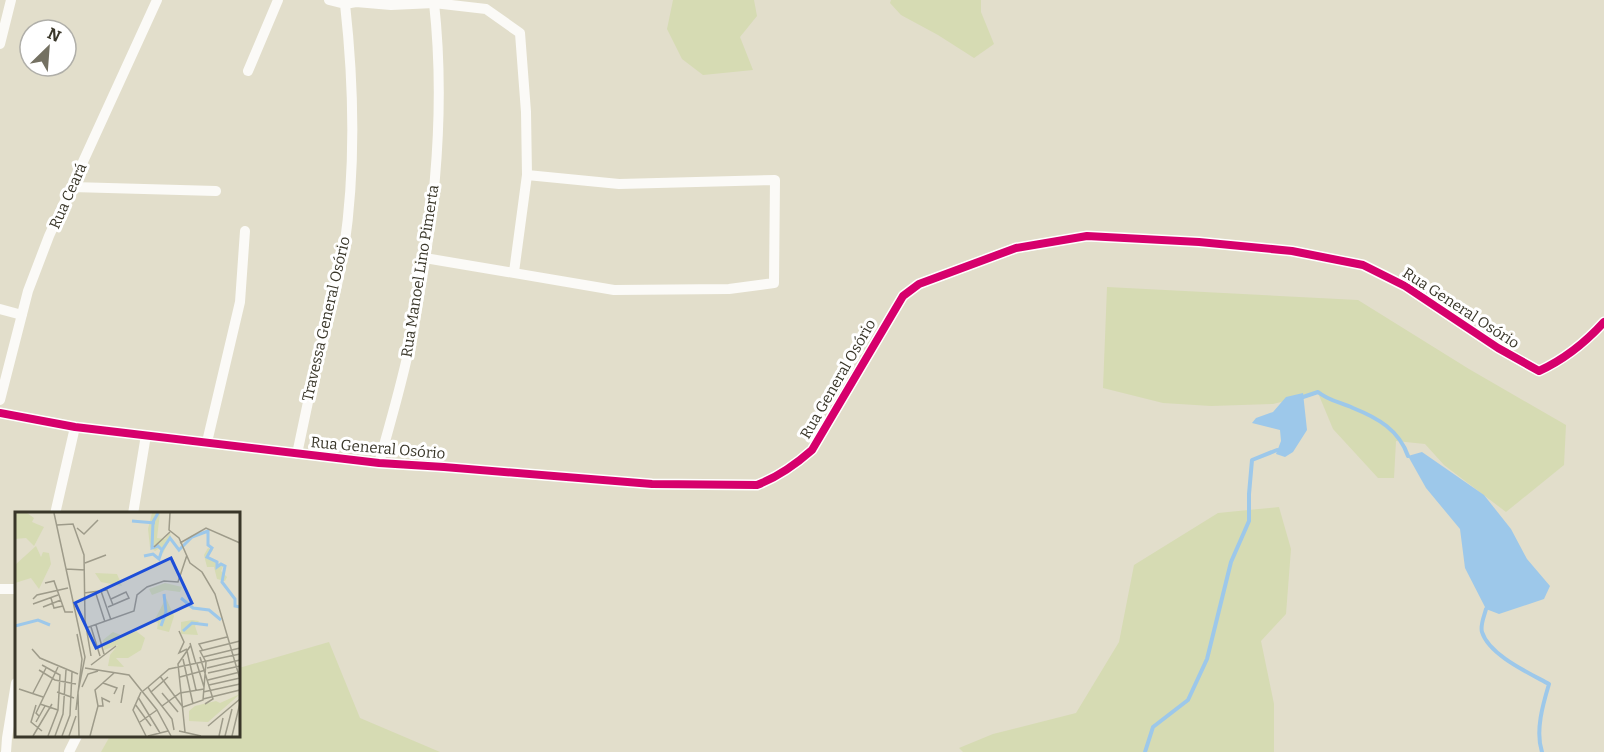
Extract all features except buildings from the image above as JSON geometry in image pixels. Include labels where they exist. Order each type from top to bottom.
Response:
[{"type":"street","points":[[0,44],[11,0]]},
{"type":"street","name":"Rua Ceará","points":[[0,400],[28,291],[45,247],[157,0]]},
{"type":"street","points":[[248,71],[278,0]]},
{"type":"street","points":[[329,0],[345,4],[356,2],[391,5],[434,3],[486,9],[520,33],[526,112],[527,175],[514,272]]},
{"type":"street","name":"Rua Manoel Lino Pimerta","points":[[379,464],[407,355],[425,258],[434,187],[439,91],[434,3]]},
{"type":"street","name":"Travessa General Osório","points":[[297,454],[312,383],[335,296],[344,250],[349,206],[353,83],[345,4]]},
{"type":"street","points":[[425,258],[614,290],[729,289],[774,283],[775,180],[619,184],[527,175]]},
{"type":"street","points":[[72,187],[216,191]]},
{"type":"street","points":[[207,442],[240,302],[245,231]]},
{"type":"street","name":"Rua General Osório","points":[[0,413],[75,427],[379,464],[652,484],[757,485],[773,479],[812,450],[903,296],[919,284],[1016,248],[1088,236],[1199,242],[1292,251],[1363,265],[1405,286],[1498,348],[1539,371],[1562,360],[1604,322]]},
{"type":"street","points":[[0,309],[22,315]]},
{"type":"street","points":[[55,512],[75,427]]},
{"type":"street","points":[[133,512],[146,435]]},
{"type":"street","points":[[6,752],[15,689]]},
{"type":"street","points":[[69,752],[76,737]]},
{"type":"green space","points":[[673,0],[754,0],[757,16],[740,37],[753,70],[703,75],[682,59],[667,29]]},
{"type":"green space","points":[[891,0],[981,0],[981,12],[994,44],[974,58],[901,15],[890,3]]},
{"type":"green space","points":[[1107,287],[1358,300],[1469,369],[1566,425],[1564,465],[1506,512],[1444,465],[1425,444],[1396,441],[1394,478],[1378,478],[1333,429],[1318,393],[1273,404],[1211,406],[1163,403],[1103,388]]},
{"type":"green space","points":[[1279,507],[1291,549],[1286,614],[1261,641],[1274,704],[1274,752],[963,752],[959,748],[993,734],[1076,713],[1119,642],[1134,565],[1218,513]]},
{"type":"green space","points":[[329,642],[360,718],[440,752],[101,752],[109,737],[240,737],[240,668]]},
{"type":"water","points":[[1303,393],[1307,430],[1293,452],[1285,457],[1276,454],[1281,441],[1280,430],[1252,423],[1256,418],[1273,412],[1286,397]]},
{"type":"water","points":[[1422,452],[1484,495],[1511,529],[1527,559],[1550,586],[1544,599],[1499,614],[1486,609],[1465,568],[1460,529],[1426,488],[1408,456]]},
{"type":"waterway","points":[[1303,397],[1318,392],[1371,416],[1393,432],[1408,456]]},
{"type":"waterway","points":[[1145,752],[1153,727],[1188,700],[1207,659],[1231,562],[1249,521],[1252,460],[1277,450]]},
{"type":"waterway","points":[[1486,609],[1482,624],[1482,632],[1486,640],[1501,656],[1549,684],[1542,709],[1539,735],[1542,752]]},
{"type":"cycle path","points":[[0,413],[75,427],[379,463],[652,484],[757,485],[786,470],[812,450],[903,296],[919,284],[1016,248],[1087,236],[1199,242],[1292,251],[1363,265],[1405,286],[1498,348],[1539,371],[1574,350],[1604,322]]}]
